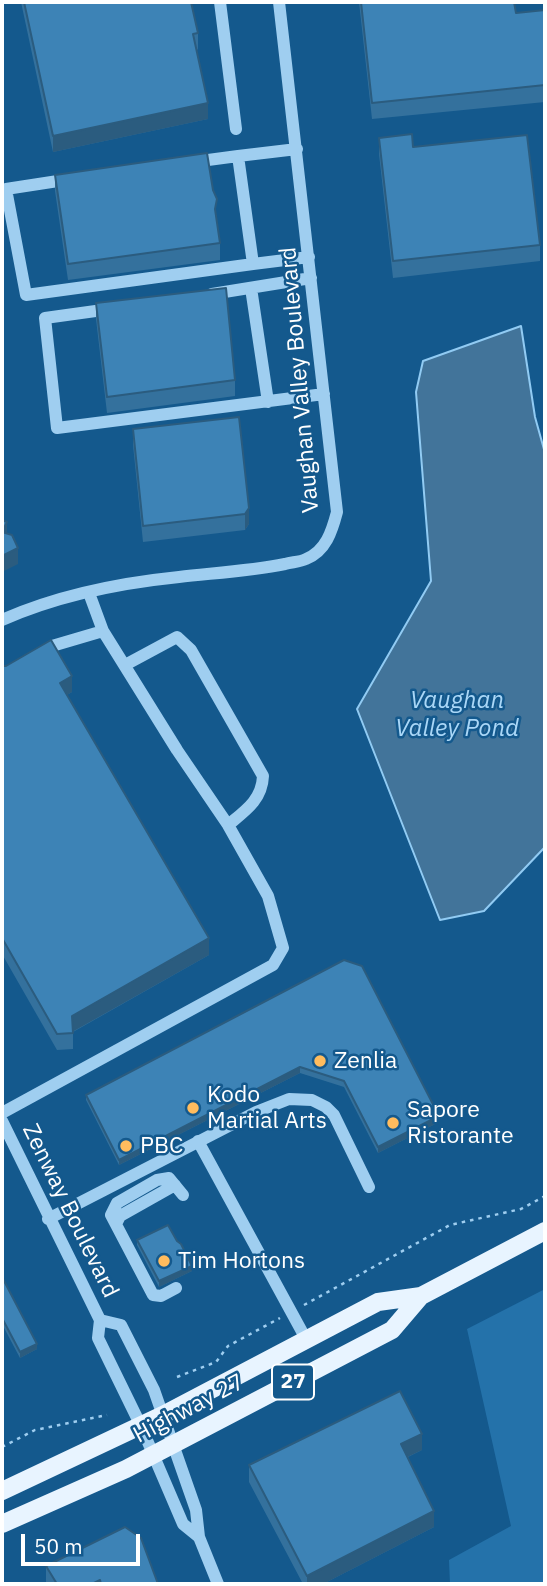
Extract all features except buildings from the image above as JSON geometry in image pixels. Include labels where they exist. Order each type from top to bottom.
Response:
[{"type":"main road","name":"Highway 27","points":[[2,1491],[163,1415],[378,1302],[421,1296],[545,1231]]},
{"type":"main road","name":"Highway 27","points":[[2,1524],[126,1469],[392,1330],[421,1296]]},
{"type":"street","points":[[220,2],[236,129]]},
{"type":"street","name":"Vaughan Valley Boulevard","points":[[2,621],[23,611],[150,580],[263,569],[307,559],[321,549],[331,536],[337,512],[298,149],[279,2]]},
{"type":"street","points":[[183,164],[298,149]]},
{"type":"street","points":[[238,156],[253,264]]},
{"type":"street","points":[[88,177],[6,189],[26,295],[309,257]]},
{"type":"street","points":[[196,296],[312,278]]},
{"type":"street","points":[[251,288],[268,402]]},
{"type":"street","points":[[127,306],[45,318],[57,428],[324,394]]},
{"type":"street","points":[[2,1113],[273,965],[283,948],[268,896],[228,825],[177,750],[103,631],[89,593]]},
{"type":"street","points":[[32,658],[52,646],[103,631]]},
{"type":"street","points":[[125,665],[177,637],[191,649],[263,776],[263,790],[250,807],[228,825]]},
{"type":"street","points":[[48,1219],[198,1141],[289,1099],[312,1100],[326,1107],[334,1115],[369,1187]]},
{"type":"street","name":"Zenway Boulevard","points":[[2,1121],[100,1320],[97,1338],[154,1454],[183,1524],[198,1537]]},
{"type":"street","points":[[198,1141],[306,1339]]},
{"type":"street","points":[[176,1288],[162,1296],[153,1295],[111,1214],[117,1203],[157,1181],[169,1178],[179,1190]]},
{"type":"street","name":"Zenway Boulevard","points":[[100,1320],[121,1325],[154,1390],[197,1510],[198,1537]]},
{"type":"street","points":[[198,1537],[218,1584]]},
{"type":"path","points":[[177,1377],[216,1362],[228,1346],[450,1225],[521,1209],[545,1196]]},
{"type":"path","points":[[2,1447],[35,1430],[107,1415]]},
{"type":"shaded area","points":[[545,1289],[545,1584],[450,1584],[449,1560],[511,1526],[467,1329]]},
{"type":"water","name":"Vaughan Valley Pond","points":[[521,326],[535,417],[545,453],[545,847],[484,911],[440,920],[357,709],[431,581],[416,392],[423,361]]},
{"type":"place","name":"Zenlia","points":[[320,1061]]},
{"type":"place","name":"Kodo Martial Arts","points":[[193,1108]]},
{"type":"place","name":"Sapore Ristorante","points":[[393,1123]]},
{"type":"place","name":"PBC","points":[[126,1146]]},
{"type":"place","name":"Tim Hortons","points":[[164,1261]]}]
